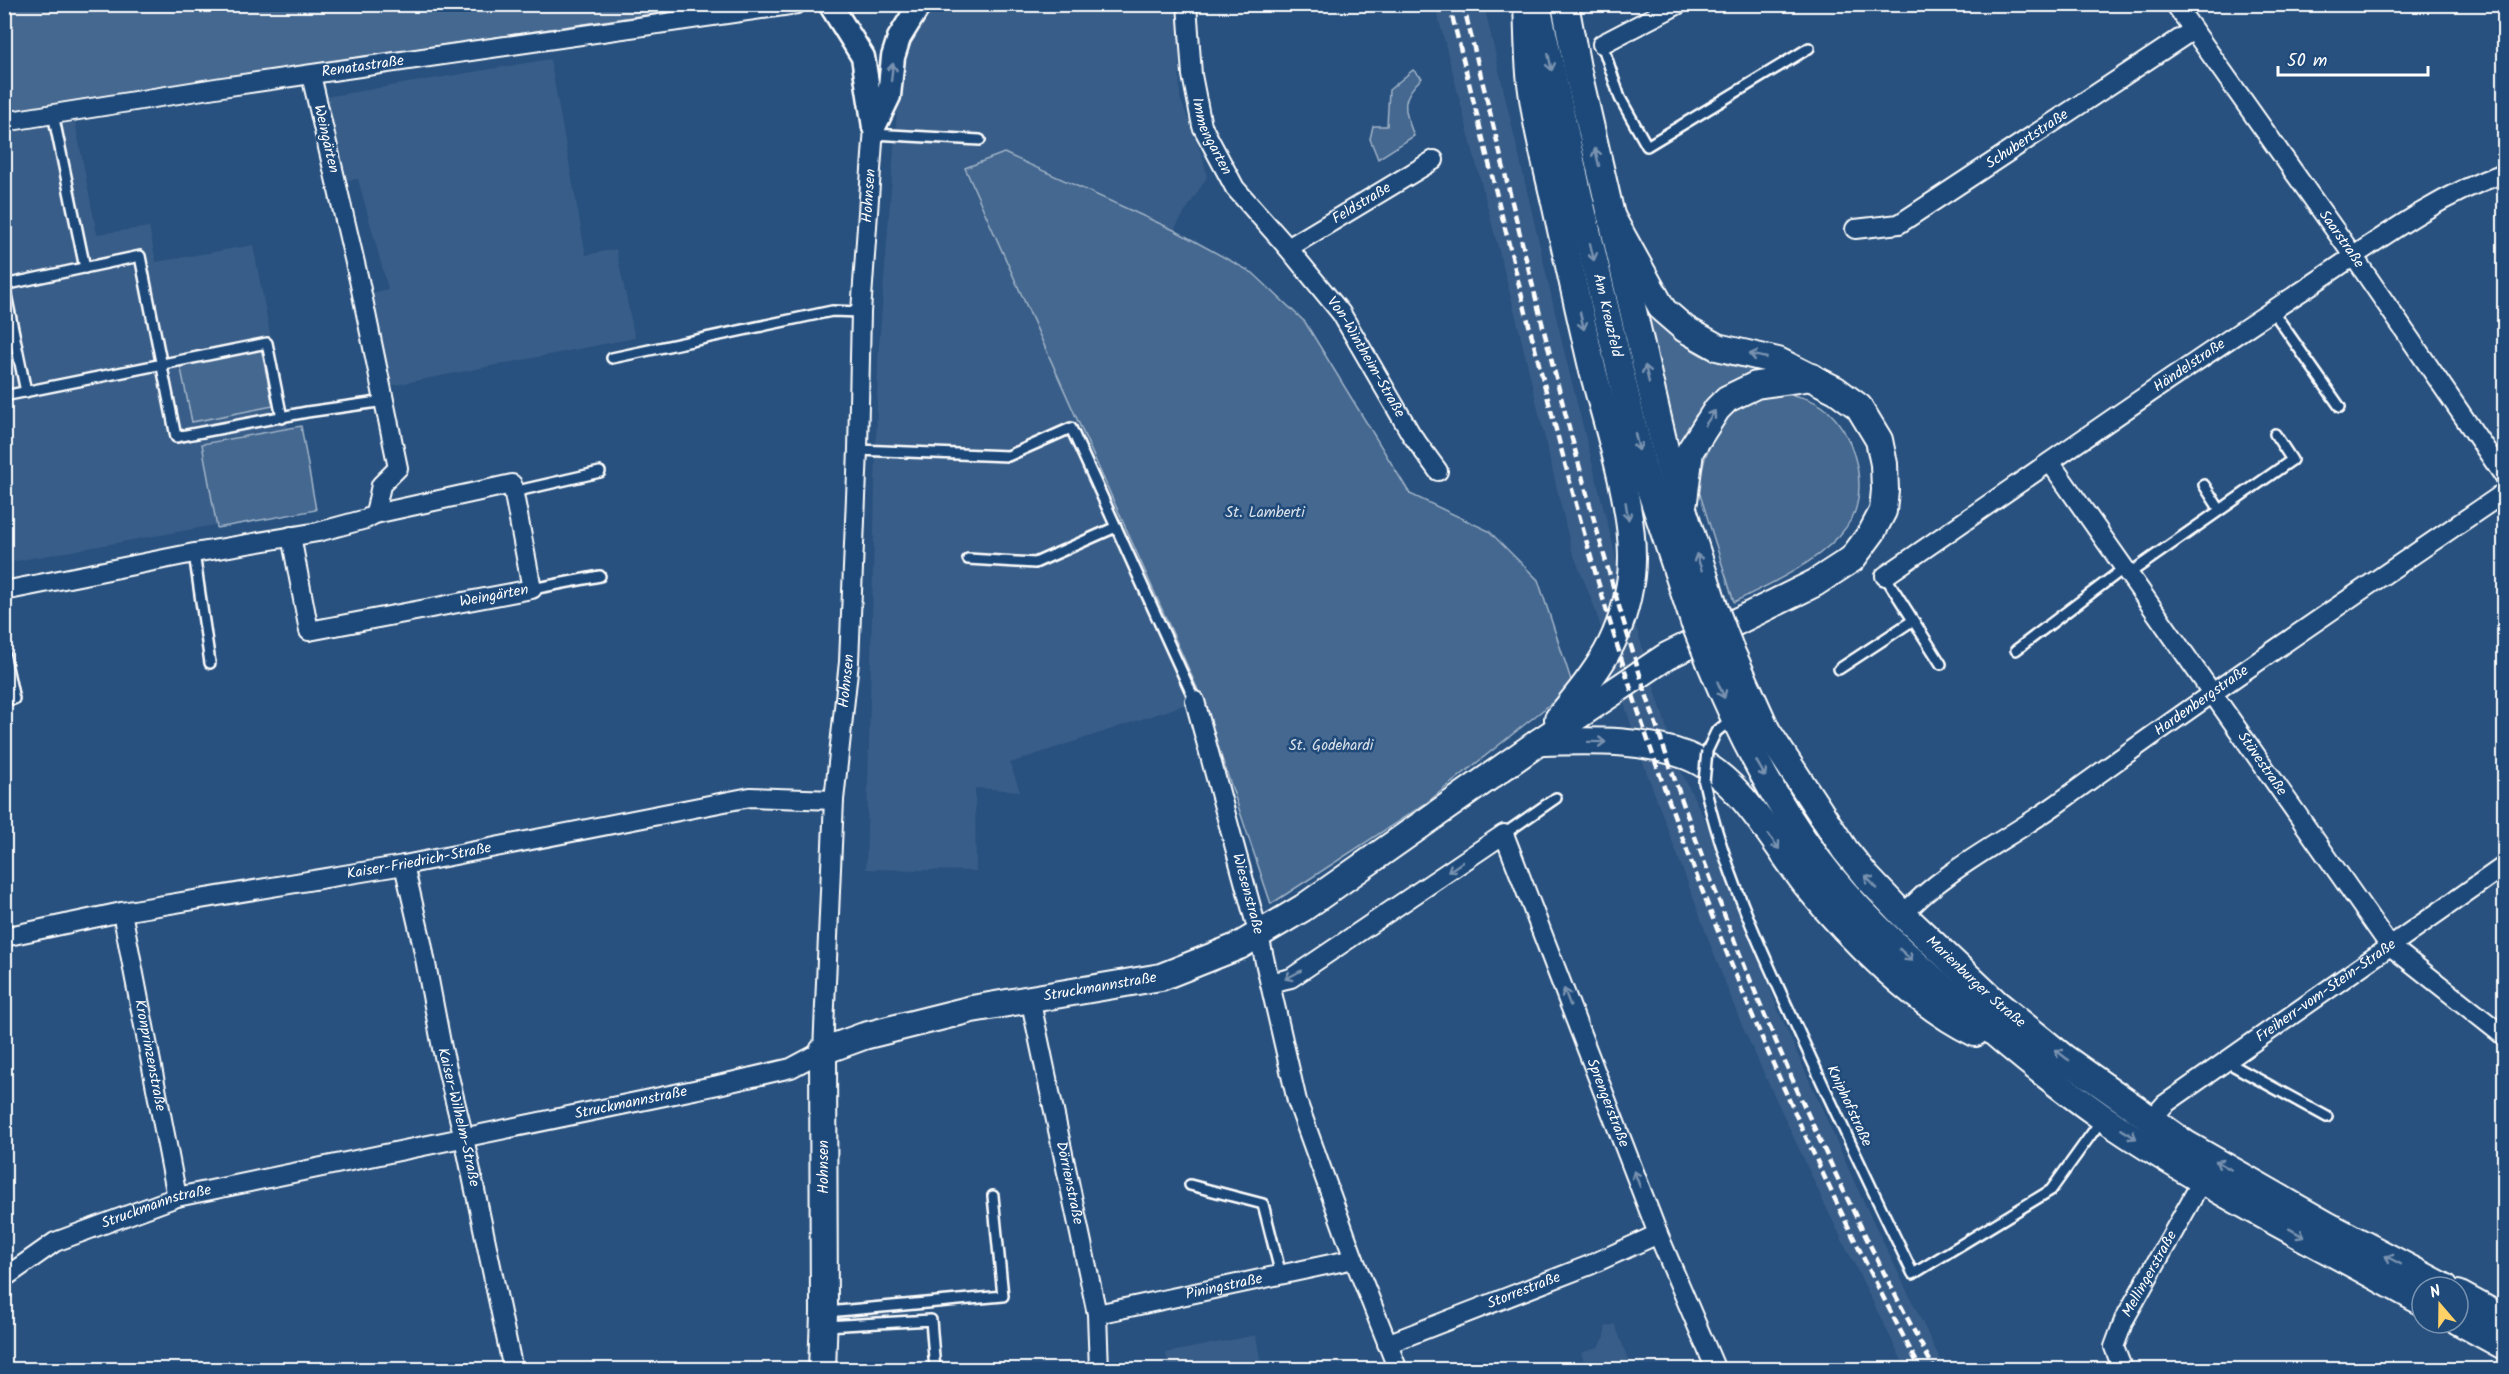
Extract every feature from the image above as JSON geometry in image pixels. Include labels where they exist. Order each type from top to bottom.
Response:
[{"type":"main road","points":[[1527,4],[1530,73],[1537,122],[1587,347],[1625,498],[1632,542],[1632,574],[1626,607],[1614,642],[1590,680],[1539,742]]},
{"type":"main road","name":"Am Kreuzfeld","points":[[1538,4],[1578,192],[1643,468],[1705,617]]},
{"type":"main road","name":"Am Kreuzfeld","points":[[1565,4],[1610,214],[1668,462],[1683,512]]},
{"type":"main road","points":[[1539,742],[1666,656],[1815,583],[1852,559],[1883,511],[1884,464],[1879,440],[1859,407],[1836,390],[1778,361],[1717,347],[1685,329],[1663,310],[1610,214]]},
{"type":"main road","points":[[1683,512],[1690,451],[1722,404],[1727,399],[1756,385],[1812,377]]},
{"type":"main road","name":"Marienburger Straße","points":[[1683,512],[1705,617],[1720,656],[1733,718],[1786,813],[1834,880],[1906,954],[2013,1051],[2199,1188],[2410,1296]]},
{"type":"main road","name":"Marienburger Straße","points":[[1720,656],[1803,787],[1859,867],[1903,915],[1995,1002],[2063,1057],[2186,1143],[2327,1225],[2422,1275]]},
{"type":"main road","points":[[1539,742],[1622,742],[1645,745],[1687,756],[1710,768],[1736,790],[1810,889],[1893,974],[1919,996],[1968,1029],[2013,1051]]},
{"type":"main road","name":"Struckmannstraße","points":[[823,1051],[864,1036],[1030,998],[1161,977],[1197,965],[1259,936],[1303,908],[1539,742]]},
{"type":"main road","name":"Hohnsen","points":[[822,1370],[824,1319],[823,1051]]},
{"type":"main road","points":[[2470,1300],[2505,1319]]},
{"type":"main road","points":[[2470,1327],[2505,1346]]},
{"type":"street","name":"Renatastraße","points":[[4,122],[727,10],[797,4]]},
{"type":"street","name":"Hohnsen","points":[[823,1051],[834,800],[849,662],[861,312],[874,130],[863,57],[830,4]]},
{"type":"street","points":[[874,130],[889,96],[893,57],[899,38],[920,4]]},
{"type":"street","name":"Immengarten","points":[[1187,4],[1192,75],[1202,126],[1234,188],[1288,248]]},
{"type":"street","points":[[1602,44],[1679,4]]},
{"type":"street","name":"Saarstraße","points":[[2175,4],[2505,476]]},
{"type":"street","name":"Schubertstraße","points":[[1855,229],[1899,224],[2193,30]]},
{"type":"street","name":"Weingärten","points":[[311,75],[398,468],[381,485],[375,514]]},
{"type":"street","name":"Feldstraße","points":[[1288,248],[1434,160]]},
{"type":"street","name":"Händelstraße","points":[[1885,576],[2272,310],[2450,196],[2505,173]]},
{"type":"street","name":"Von-Wintheim-Straße","points":[[1288,248],[1341,313],[1411,434],[1438,471]]},
{"type":"street","name":"Stüvestraße","points":[[2050,462],[2125,572],[2389,945],[2505,1036]]},
{"type":"street","points":[[4,591],[194,553],[318,532],[366,519],[375,514],[512,484],[513,492]]},
{"type":"street","name":"Weingärten","points":[[291,536],[309,632],[532,589],[513,492]]},
{"type":"street","name":"Hardenbergstraße","points":[[1903,915],[1931,887],[2022,829],[2211,693],[2505,493]]},
{"type":"street","name":"Wiesenstraße","points":[[1196,701],[1259,936],[1296,1101],[1398,1370]]},
{"type":"street","name":"Kaiser-Friedrich-Straße","points":[[4,937],[122,912],[404,865],[750,797],[834,800]]},
{"type":"street","points":[[1270,983],[1291,978],[1503,834]]},
{"type":"street","name":"Sprengerstraße","points":[[1503,834],[1658,1234],[1716,1370]]},
{"type":"street","name":"Kaiser-Wilhelm-Straße","points":[[404,865],[442,1048],[465,1138],[513,1370]]},
{"type":"street","name":"Freiherr-vom-Stein-Straße","points":[[2151,1120],[2165,1104],[2389,945],[2505,866]]},
{"type":"street","name":"Kronprinzenstraße","points":[[122,912],[177,1197]]},
{"type":"street","name":"Dörrienstraße","points":[[1030,998],[1097,1314],[1099,1370]]},
{"type":"street","name":"Struckmannstraße","points":[[4,1278],[55,1242],[177,1197],[575,1116],[791,1068],[823,1051]]},
{"type":"street","name":"Mellingerstraße","points":[[2122,1370],[2114,1347],[2124,1320],[2199,1188]]},
{"type":"street","name":"Storrestraße","points":[[1387,1344],[1590,1265],[1658,1234]]},
{"type":"street","name":"Piningstraße","points":[[1097,1314],[1354,1259]]},
{"type":"lane","points":[[1602,44],[1620,98],[1647,146],[1809,48]]},
{"type":"lane","points":[[53,114],[85,268]]},
{"type":"lane","points":[[874,130],[980,140]]},
{"type":"lane","points":[[26,392],[4,285],[140,256],[176,437],[308,412],[385,401]]},
{"type":"lane","points":[[2272,310],[2340,407]]},
{"type":"lane","points":[[612,358],[832,311],[861,312]]},
{"type":"lane","points":[[4,396],[267,343],[282,418]]},
{"type":"lane","name":"Wiesenstraße","points":[[858,450],[1008,456],[1071,428],[1196,701]]},
{"type":"lane","points":[[2016,650],[2125,572],[2292,460],[2275,434]]},
{"type":"lane","points":[[513,492],[600,472]]},
{"type":"lane","points":[[2204,485],[2220,510]]},
{"type":"lane","points":[[968,559],[1035,563],[1116,527]]},
{"type":"lane","points":[[194,553],[210,663]]},
{"type":"lane","points":[[532,589],[600,576]]},
{"type":"lane","points":[[1885,576],[1941,664]]},
{"type":"lane","points":[[1839,669],[1912,621]]},
{"type":"lane","points":[[4,653],[14,699]]},
{"type":"lane","name":"Kniphofstraße","points":[[1733,718],[1716,732],[1707,751],[1704,782],[1721,845],[1766,960],[1844,1132],[1913,1274],[2051,1190],[2103,1118]]},
{"type":"lane","points":[[1503,834],[1556,798]]},
{"type":"lane","points":[[2225,1061],[2327,1118]]},
{"type":"lane","points":[[1190,1185],[1263,1204],[1281,1275]]},
{"type":"lane","points":[[824,1319],[1003,1296],[993,1196]]},
{"type":"lane","points":[[824,1319],[931,1320],[935,1370]]},
{"type":"shaded area","points":[[942,5],[1178,5],[1180,98],[1203,158],[1207,177],[1174,230],[1004,153],[965,168],[1202,699],[1010,763],[1020,791],[975,788],[976,871],[866,869],[878,359],[900,69],[905,48],[915,27],[930,12]]},
{"type":"shaded area","points":[[1435,5],[1484,5],[1566,359],[1621,577],[1678,765],[1705,820],[1779,1012],[1858,1190],[1945,1369],[1906,1369],[1824,1203],[1742,1026],[1715,957],[1641,757],[1595,609],[1571,548],[1515,313]]},
{"type":"shaded area","points":[[550,59],[586,255],[616,249],[635,338],[390,386],[372,293],[388,289],[358,179],[339,181],[325,97]]},
{"type":"shaded area","points":[[75,122],[97,234],[149,227],[156,262],[253,245],[304,509],[5,563],[5,132]]},
{"type":"shaded area","points":[[1615,1324],[1630,1365],[1620,1369],[1587,1369],[1581,1353],[1598,1347],[1605,1337],[1605,1327]]},
{"type":"shaded area","points":[[1256,1335],[1262,1369],[1169,1369],[1166,1353]]},
{"type":"green space","points":[[5,5],[713,5],[272,70],[5,113]]},
{"type":"green space","points":[[1413,70],[1422,78],[1410,92],[1406,105],[1414,136],[1378,159],[1370,139],[1373,126],[1387,126],[1389,90]]},
{"type":"green space","name":"St. Lamberti","points":[[1004,153],[1174,230],[1253,273],[1305,322],[1410,494],[1489,531],[1538,580],[1573,686],[1425,804],[1271,904],[1202,699],[965,168]]},
{"type":"green space","points":[[1646,309],[1693,351],[1728,365],[1775,374],[1706,405],[1695,416],[1679,447]]},
{"type":"green space","points":[[261,348],[273,406],[192,422],[180,364]]},
{"type":"green space","points":[[1772,393],[1809,399],[1822,406],[1836,420],[1849,441],[1857,466],[1859,492],[1857,504],[1853,517],[1845,529],[1828,547],[1790,574],[1734,602],[1698,488],[1705,458],[1717,427],[1742,403]]},
{"type":"green space","points":[[301,426],[316,510],[217,528],[202,444]]},
{"type":"railway","points":[[1449,4],[1571,486],[1593,566],[1647,739],[1715,924],[1791,1105],[1876,1283],[1921,1370]]},
{"type":"railway","points":[[1463,4],[1543,326],[1607,567],[1693,832],[1728,924],[1804,1106],[1889,1283],[1935,1370]]},
{"type":"park label","name":"St. Godehardi","points":[[1331,746]]}]
